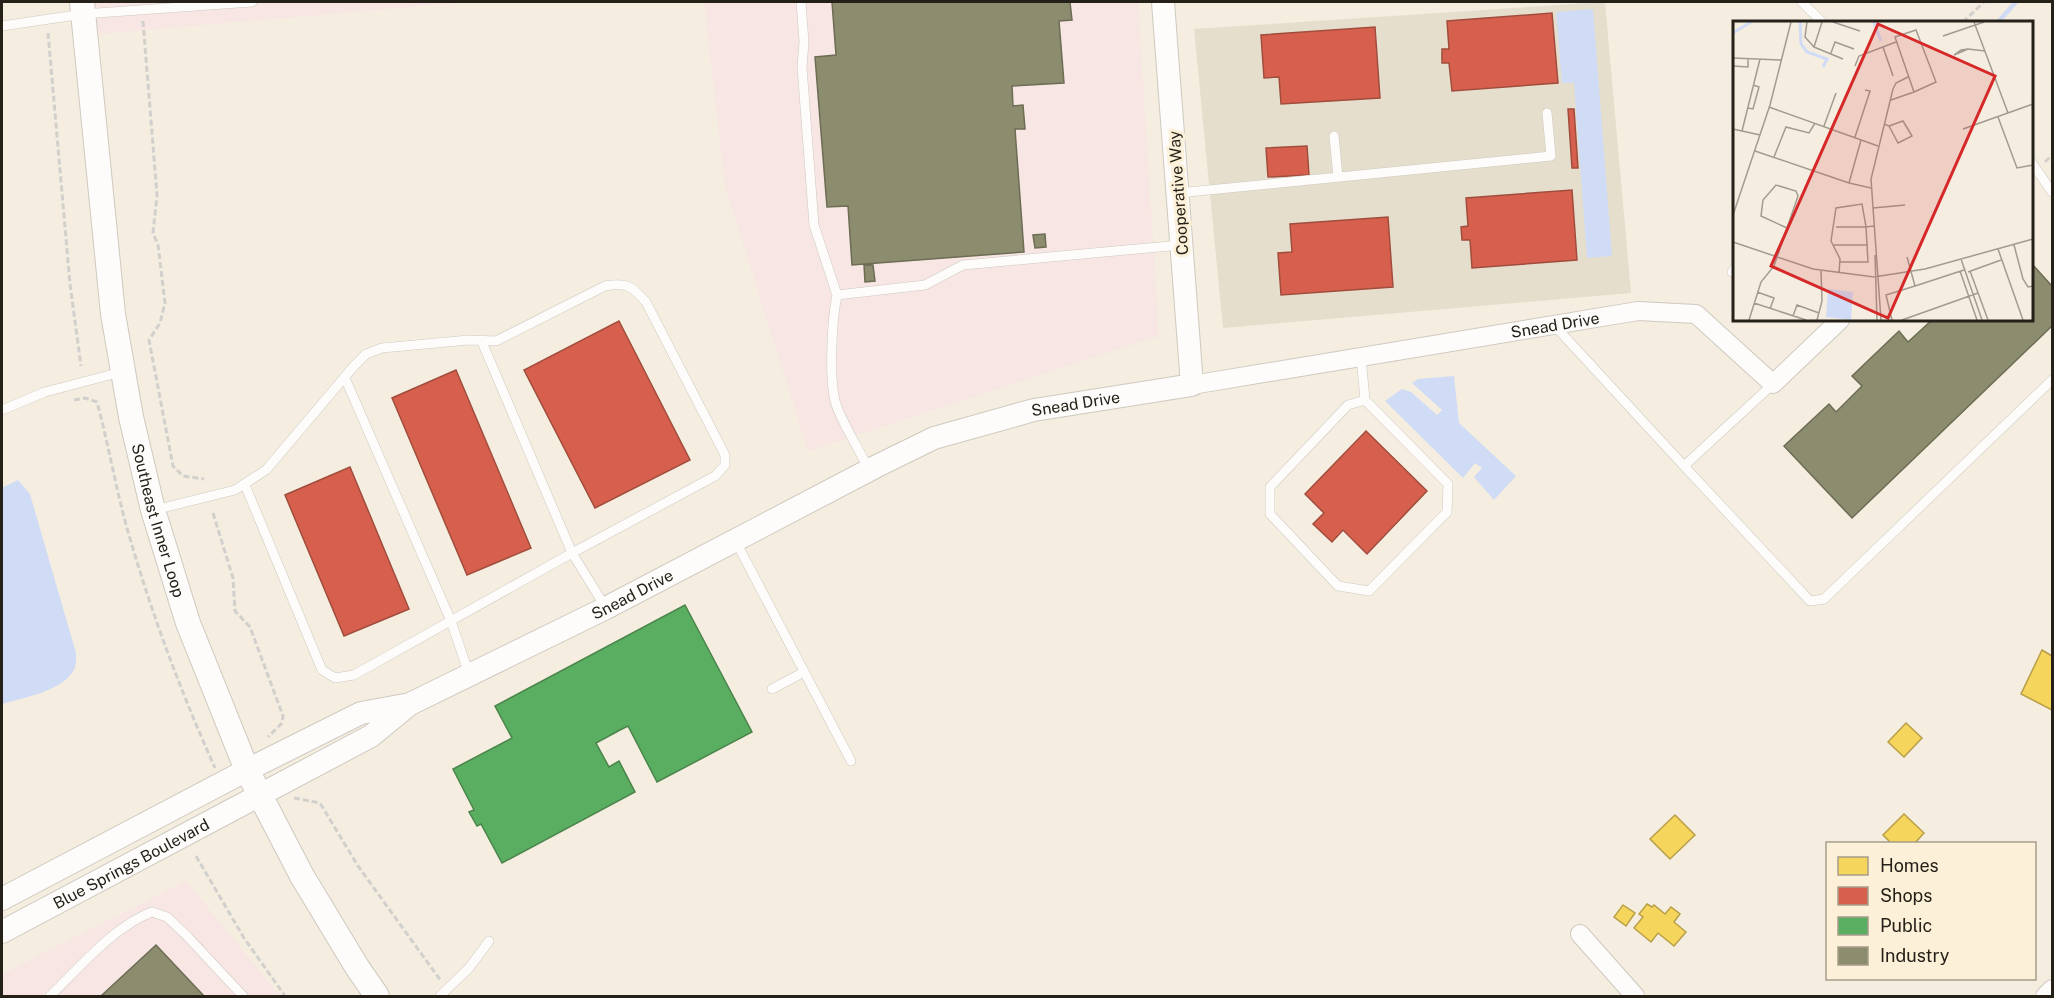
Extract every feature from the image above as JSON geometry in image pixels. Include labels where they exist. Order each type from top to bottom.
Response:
[{"type":"main road","name":"Southeast Inner Loop","points":[[83,8],[113,314],[131,417],[153,510],[188,623],[247,770],[302,876],[377,996]]},
{"type":"street","name":"Cooperative Way","points":[[1163,2],[1192,385]]},
{"type":"street","name":"Snead Drive","points":[[259,796],[370,736],[410,704],[606,608],[869,470],[934,438],[1034,410],[1638,311],[1696,314],[1773,384]]},
{"type":"street","points":[[1773,384],[1839,321]]},
{"type":"street","name":"Snead Drive","points":[[247,770],[361,713],[410,704]]},
{"type":"street","name":"Blue Springs Boulevard","points":[[2,899],[247,770]]},
{"type":"street","name":"Blue Springs Boulevard","points":[[2,932],[259,796]]},
{"type":"street","points":[[1580,934],[1635,996]]},
{"type":"street","points":[[2045,996],[2052,989]]},
{"type":"lane","points":[[2,26],[83,8],[252,2]]},
{"type":"lane","points":[[801,2],[804,42],[802,67],[814,225],[837,295],[832,317],[836,406],[869,470]]},
{"type":"lane","points":[[1802,2],[1821,21]]},
{"type":"lane","points":[[1178,193],[1551,156],[1547,113]]},
{"type":"lane","points":[[1334,136],[1338,177]]},
{"type":"lane","points":[[2033,166],[2052,192]]},
{"type":"lane","points":[[837,295],[925,285],[963,265],[1182,245]]},
{"type":"lane","points":[[153,510],[235,490],[266,470],[366,354],[382,348],[469,340],[496,341],[604,286],[618,284],[634,288],[646,302],[725,455],[725,465],[715,476],[354,675],[335,678],[322,670],[245,485]]},
{"type":"lane","points":[[1554,325],[1810,601],[1824,599],[2052,380]]},
{"type":"lane","points":[[482,342],[572,553],[606,608]]},
{"type":"lane","points":[[1361,357],[1365,400],[1448,484],[1448,512],[1369,591],[1338,585],[1270,514],[1270,487],[1348,405],[1365,400]]},
{"type":"lane","points":[[2,410],[45,392],[123,371]]},
{"type":"lane","points":[[345,378],[451,621],[470,676]]},
{"type":"lane","points":[[1684,466],[1773,384]]},
{"type":"lane","points":[[735,540],[851,761]]},
{"type":"lane","points":[[772,689],[804,672]]},
{"type":"lane","points":[[50,996],[102,946],[138,917],[152,912],[167,917],[243,996]]},
{"type":"lane","points":[[440,996],[463,974],[489,941]]},
{"type":"path","points":[[1964,21],[1984,2]]},
{"type":"path","points":[[143,21],[156,195],[153,233],[158,245],[165,303],[160,323],[148,340],[173,466],[183,476],[204,479]]},
{"type":"path","points":[[48,33],[70,284],[81,366]]},
{"type":"path","points":[[74,400],[85,398],[97,402],[112,472],[144,586],[173,669],[216,769]]},
{"type":"path","points":[[213,513],[233,578],[236,611],[250,627],[283,716],[282,723],[268,737]]},
{"type":"path","points":[[294,798],[320,803],[358,866],[444,985]]},
{"type":"path","points":[[196,856],[244,938],[285,996]]},
{"type":"shaded area","points":[[70,2],[468,2],[75,36]]},
{"type":"shaded area","points":[[704,2],[1138,2],[1159,336],[808,451],[725,186]]},
{"type":"shaded area","points":[[1605,2],[1631,293],[1223,328],[1194,29]]},
{"type":"shaded area","points":[[186,881],[280,996],[2,996],[2,974]]},
{"type":"water","points":[[1593,9],[1612,256],[1587,258],[1574,83],[1562,83],[1556,12]]},
{"type":"water","points":[[1454,376],[1459,423],[1516,476],[1494,500],[1474,477],[1482,468],[1475,463],[1463,478],[1385,401],[1402,389],[1411,392],[1437,415],[1442,410],[1412,383],[1418,379]]},
{"type":"water","points":[[18,480],[30,494],[76,653],[76,663],[75,668],[62,683],[32,696],[2,704],[2,488]]},
{"type":"building: Homes","points":[[2042,650],[2052,656],[2052,710],[2021,694]]},
{"type":"building: Homes","points":[[1906,723],[1922,738],[1904,757],[1888,742]]},
{"type":"building: Homes","points":[[1904,814],[1924,833],[1916,842],[1890,842],[1883,835]]},
{"type":"building: Homes","points":[[1675,815],[1695,835],[1670,859],[1650,839]]},
{"type":"building: Homes","points":[[1647,904],[1652,907],[1654,905],[1665,914],[1671,907],[1680,914],[1674,922],[1686,932],[1674,946],[1658,933],[1651,942],[1634,928],[1643,917],[1639,914]]},
{"type":"building: Homes","points":[[1623,905],[1635,913],[1626,926],[1614,917]]},
{"type":"building: Shops","points":[[1552,13],[1558,83],[1452,91],[1449,63],[1442,63],[1442,49],[1449,49],[1447,21]]},
{"type":"building: Shops","points":[[1375,27],[1380,98],[1281,104],[1279,77],[1264,78],[1261,35]]},
{"type":"building: Shops","points":[[1568,109],[1574,109],[1578,168],[1572,168]]},
{"type":"building: Shops","points":[[1307,146],[1309,175],[1268,177],[1266,148]]},
{"type":"building: Shops","points":[[1572,190],[1577,260],[1472,268],[1470,240],[1462,240],[1461,227],[1468,226],[1466,198]]},
{"type":"building: Shops","points":[[1388,217],[1393,287],[1281,295],[1278,253],[1292,252],[1290,224]]},
{"type":"building: Shops","points":[[619,321],[690,460],[595,508],[524,370]]},
{"type":"building: Shops","points":[[456,370],[531,548],[467,575],[392,398]]},
{"type":"building: Shops","points":[[1366,431],[1427,491],[1367,554],[1343,530],[1332,542],[1313,524],[1324,513],[1305,494]]},
{"type":"building: Shops","points":[[350,467],[409,609],[344,636],[285,495]]},
{"type":"building: Public","points":[[685,605],[752,732],[657,782],[628,726],[620,730],[596,743],[609,767],[619,761],[635,792],[502,863],[481,824],[477,826],[469,812],[474,810],[453,769],[512,738],[495,706]]},
{"type":"building: Industry","points":[[832,2],[1070,2],[1072,20],[1059,21],[1064,83],[1012,86],[1013,106],[1023,105],[1025,129],[1015,129],[1024,252],[852,265],[848,206],[827,207],[815,57],[836,55]]},
{"type":"building: Industry","points":[[1045,234],[1046,247],[1035,248],[1033,235]]},
{"type":"building: Industry","points":[[864,265],[873,265],[875,281],[865,282]]},
{"type":"building: Industry","points":[[2033,265],[2052,286],[2052,326],[1852,518],[1784,446],[1829,404],[1836,412],[1862,386],[1852,376],[1899,331],[1908,342],[1931,321],[2033,321]]},
{"type":"building: Industry","points":[[156,945],[204,996],[101,996]]},
{"type":"waterway","points":[[1999,21],[2016,2]]}]
